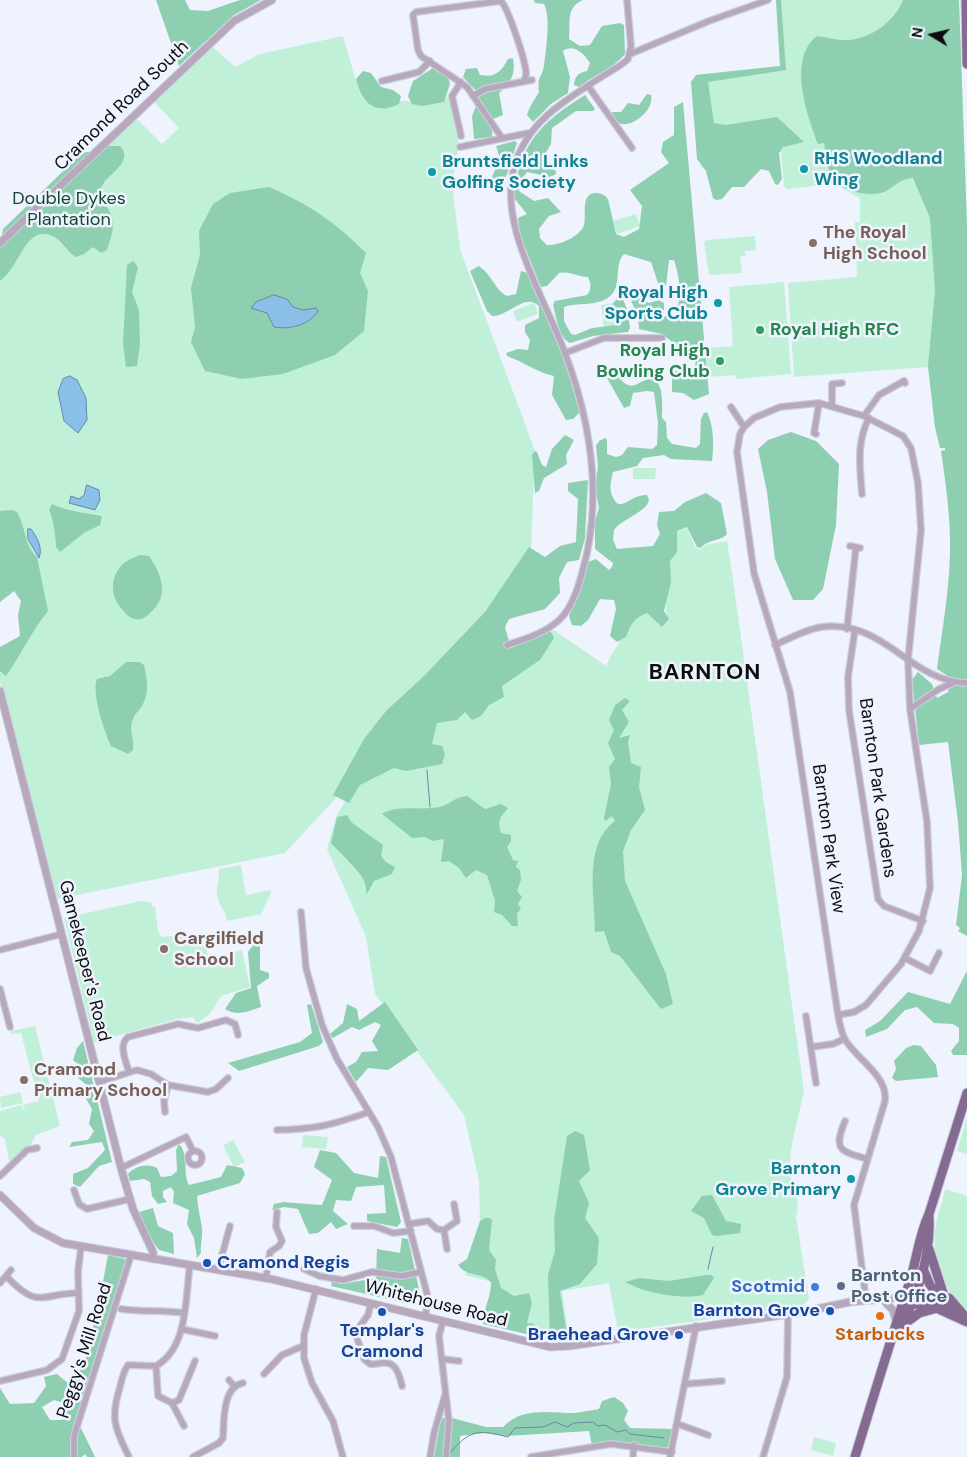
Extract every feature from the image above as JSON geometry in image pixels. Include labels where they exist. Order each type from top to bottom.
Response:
[{"type":"main road","points":[[966,0],[967,64]]},
{"type":"main road","points":[[909,1300],[922,1229],[929,1214],[967,1094]]},
{"type":"main road","points":[[929,1214],[929,1241],[932,1262],[942,1293],[941,1299]]},
{"type":"main road","points":[[855,1457],[890,1343],[923,1269],[929,1241]]},
{"type":"main road","points":[[918,1249],[923,1269],[930,1285],[955,1316]]},
{"type":"main road","points":[[939,1284],[967,1320]]},
{"type":"main road","points":[[909,1300],[941,1299],[952,1302]]},
{"type":"main road","points":[[929,1305],[941,1299]]},
{"type":"main road","points":[[909,1300],[929,1305],[967,1320]]},
{"type":"main road","points":[[898,1324],[927,1310],[942,1310]]},
{"type":"street","name":"Cramond Road South","points":[[0,243],[234,21],[272,0]]},
{"type":"street","points":[[627,0],[630,54]]},
{"type":"street","points":[[506,645],[534,635],[559,621],[577,585],[589,543],[593,492],[590,440],[565,353],[514,229],[510,213],[512,174],[520,151],[529,134],[546,115],[624,62],[630,54],[709,21],[768,0]]},
{"type":"street","points":[[502,138],[461,82],[421,56],[418,50],[413,15],[416,12],[501,1],[513,28],[526,74],[523,82]]},
{"type":"street","points":[[382,81],[391,82],[419,72],[430,61]]},
{"type":"street","points":[[473,96],[485,89],[532,80]]},
{"type":"street","points":[[461,82],[452,96],[461,136]]},
{"type":"street","points":[[588,86],[632,148]]},
{"type":"street","points":[[460,147],[529,134]]},
{"type":"street","points":[[565,353],[604,338],[662,338]]},
{"type":"street","points":[[862,494],[859,455],[867,417],[879,395],[904,381],[905,383]]},
{"type":"street","points":[[832,406],[832,384],[842,383]]},
{"type":"street","points":[[816,434],[814,433],[819,403]]},
{"type":"street","points":[[731,407],[744,427],[754,418],[768,411],[793,404],[819,403],[867,417],[897,432],[907,441],[913,455],[918,483],[921,530],[908,660],[910,709],[927,822],[930,888],[915,942],[906,958],[866,1005],[854,1012],[838,1015]]},
{"type":"street","name":"Barnton Park View","points":[[744,427],[738,440],[739,466],[754,573],[790,692],[838,1015],[844,1039],[882,1083],[884,1101],[867,1160]]},
{"type":"street","points":[[847,629],[856,547]]},
{"type":"street","points":[[775,645],[820,628],[855,630],[882,641],[930,675],[955,683],[967,683]]},
{"type":"street","name":"Barnton Park Gardens","points":[[855,630],[848,677],[849,710],[878,899],[884,906],[922,921]]},
{"type":"street","points":[[910,709],[939,689],[955,683]]},
{"type":"street","name":"Gamekeeper's Road","points":[[0,692],[3,717],[62,934],[121,1168],[144,1236],[149,1258]]},
{"type":"street","points":[[300,912],[306,968],[322,1025],[337,1059],[369,1112],[392,1156],[428,1300],[425,1316]]},
{"type":"street","points":[[0,950],[62,934]]},
{"type":"street","points":[[906,958],[929,973],[939,954]]},
{"type":"street","points":[[0,989],[10,1027]]},
{"type":"street","points":[[806,1016],[816,1083]]},
{"type":"street","points":[[129,1072],[122,1045],[128,1037],[178,1024],[198,1028],[226,1020],[235,1024],[238,1035]]},
{"type":"street","points":[[811,1047],[833,1044],[844,1039]]},
{"type":"street","points":[[99,1082],[129,1072],[144,1071],[168,1085],[208,1092],[216,1089],[228,1078]]},
{"type":"street","points":[[165,1112],[164,1102],[168,1085]]},
{"type":"street","points":[[277,1130],[312,1130],[369,1112]]},
{"type":"street","points":[[845,1121],[838,1138],[839,1144],[844,1152],[867,1160],[854,1208],[866,1300]]},
{"type":"street","points":[[121,1168],[186,1137],[193,1151]]},
{"type":"street","points":[[0,1176],[24,1153],[37,1148]]},
{"type":"street","points":[[74,1190],[79,1204],[87,1210],[130,1199]]},
{"type":"street","name":"Whitehouse Road","points":[[2,1200],[43,1234],[63,1243],[82,1248],[266,1278],[550,1347],[569,1346],[788,1314],[866,1300],[884,1302],[909,1300]]},
{"type":"street","points":[[409,1224],[428,1222],[437,1229],[444,1230],[457,1221],[454,1204]]},
{"type":"street","points":[[266,1278],[270,1252],[279,1246],[282,1241],[273,1227],[277,1212]]},
{"type":"street","points":[[218,1270],[224,1234],[230,1226]]},
{"type":"street","points":[[356,1227],[374,1226],[393,1233],[411,1232]]},
{"type":"street","points":[[444,1230],[448,1249]]},
{"type":"street","points":[[0,1381],[47,1370],[58,1363],[78,1317],[78,1271],[82,1248]]},
{"type":"street","name":"Peggy's Mill Road","points":[[74,1457],[74,1436],[131,1255]]},
{"type":"street","points":[[129,1457],[114,1424],[115,1402],[128,1365],[156,1366],[172,1352],[181,1329],[190,1265]]},
{"type":"street","points":[[304,1269],[319,1276],[343,1280],[372,1272],[401,1276],[421,1272]]},
{"type":"street","points":[[0,1283],[11,1270]]},
{"type":"street","points":[[6,1276],[25,1294],[35,1298],[78,1293]]},
{"type":"street","points":[[316,1289],[303,1346],[307,1371],[333,1422],[342,1457]]},
{"type":"street","points":[[371,1302],[368,1315],[357,1330],[356,1335],[364,1359],[370,1364],[387,1362],[392,1365],[399,1374],[402,1386]]},
{"type":"street","points":[[884,1302],[893,1310],[898,1324]]},
{"type":"street","points":[[121,1309],[142,1312],[184,1313]]},
{"type":"street","points":[[763,1457],[787,1376],[788,1314]]},
{"type":"street","points":[[443,1321],[439,1333],[449,1422],[446,1457]]},
{"type":"street","points":[[531,1457],[547,1456],[611,1444],[634,1446],[671,1454],[696,1326]]},
{"type":"street","points":[[181,1329],[215,1336]]},
{"type":"street","points":[[264,1374],[282,1355],[303,1346]]},
{"type":"street","points":[[442,1359],[459,1361]]},
{"type":"street","points":[[172,1403],[179,1400],[193,1364]]},
{"type":"street","points":[[156,1366],[158,1396],[172,1403],[184,1424]]},
{"type":"street","points":[[229,1380],[234,1386]]},
{"type":"street","points":[[686,1384],[722,1381]]},
{"type":"street","points":[[234,1386],[243,1383]]},
{"type":"street","points":[[193,1457],[219,1443],[222,1438],[225,1409],[234,1386]]},
{"type":"street","points":[[430,1457],[434,1433],[446,1393]]},
{"type":"street","points":[[678,1424],[708,1435]]},
{"type":"street","points":[[632,1457],[634,1446]]},
{"type":"green space","points":[[156,0],[185,0],[190,10],[208,11],[240,0],[261,0],[234,15],[179,66]]},
{"type":"green space","points":[[534,0],[583,0],[577,3],[571,11],[569,39],[580,46],[590,45],[602,26],[620,23],[624,25],[625,54],[615,64],[579,87],[574,85],[575,79],[577,75],[587,71],[590,63],[582,53],[575,49],[571,48],[563,51],[570,77],[568,93],[551,104],[533,122],[527,115],[539,92],[539,79],[544,66],[548,26],[544,4],[535,3]]},
{"type":"green space","points":[[776,0],[959,0],[967,226],[967,676],[937,669],[948,583],[950,528],[941,451],[945,450],[945,448],[940,448],[935,427],[928,367],[794,377],[788,283],[857,277],[855,222],[860,222],[860,198],[831,182],[829,170],[829,176],[826,176],[823,185],[787,189],[784,186],[781,152],[701,168],[696,75],[780,66]]},
{"type":"green space","points":[[776,0],[781,0],[786,70],[708,82],[714,123],[726,125],[777,117],[804,142],[783,147],[779,153],[782,179],[778,185],[775,184],[769,171],[761,169],[744,187],[732,187],[722,199],[716,200],[713,198],[706,171],[697,159],[691,82],[696,75],[780,66]]},
{"type":"green space","points":[[903,0],[959,0],[967,226],[967,936],[958,931],[960,928],[956,925],[962,875],[958,822],[948,742],[919,745],[912,680],[918,672],[932,684],[937,698],[948,692],[951,678],[937,669],[948,583],[950,528],[941,451],[945,450],[945,448],[940,448],[935,427],[928,366],[935,291],[930,218],[913,178],[903,180],[881,193],[875,194],[855,192],[831,182],[824,143],[818,144],[809,118],[802,88],[801,73],[803,59],[808,46],[817,36],[845,40],[866,36],[882,27],[894,15]]},
{"type":"green space","points":[[343,36],[356,81],[378,101],[422,101],[449,97],[459,144],[452,185],[460,249],[535,451],[531,549],[486,616],[367,739],[335,799],[285,853],[57,899],[0,681],[0,671],[33,609],[0,528],[0,248],[136,118],[162,144],[179,128],[153,101],[212,46],[235,67],[260,54]]},
{"type":"green space","points":[[513,58],[514,69],[512,78],[499,93],[503,115],[493,119],[492,137],[474,139],[472,116],[480,95],[463,77],[466,69],[477,68],[480,75],[490,76],[497,73],[508,59]]},
{"type":"green space","points":[[433,68],[448,77],[450,84],[444,102],[422,106],[412,104],[408,96],[413,81]]},
{"type":"green space","points":[[363,71],[371,73],[381,87],[393,90],[401,96],[399,104],[383,108],[370,105],[362,94],[356,79]]},
{"type":"green space","points":[[647,94],[651,95],[651,102],[648,110],[642,116],[627,124],[620,124],[615,120],[612,112],[621,112],[628,103],[639,105]]},
{"type":"green space","points":[[585,95],[595,109],[593,111],[576,111],[552,128],[551,144],[543,157],[545,164],[556,171],[556,174],[550,177],[527,172],[522,179],[519,191],[534,201],[548,198],[561,212],[549,216],[539,229],[540,238],[547,245],[568,240],[582,229],[585,221],[586,200],[592,193],[601,194],[608,199],[616,234],[624,237],[639,229],[642,206],[630,190],[669,163],[661,152],[663,142],[674,135],[674,107],[683,102],[709,394],[694,400],[683,393],[672,392],[672,372],[695,367],[696,350],[676,345],[662,334],[639,329],[638,315],[631,301],[637,297],[649,303],[659,300],[664,303],[664,310],[660,313],[662,317],[676,314],[680,287],[674,260],[669,260],[666,286],[659,286],[651,262],[624,254],[619,264],[616,288],[613,293],[598,302],[564,307],[564,321],[571,334],[575,335],[592,328],[616,325],[613,303],[617,299],[623,299],[628,312],[630,328],[628,332],[593,336],[570,343],[561,332],[553,305],[555,301],[587,295],[590,290],[588,277],[559,273],[547,286],[541,287],[520,235],[518,218],[527,214],[514,198],[521,163],[527,149],[545,125]]},
{"type":"green space","points":[[515,141],[517,143],[505,180],[499,188],[494,184],[492,177],[500,158],[496,146]]},
{"type":"green space","name":"Double Dykes Plantation","points":[[107,146],[120,146],[124,156],[121,165],[105,181],[98,195],[108,209],[113,221],[112,234],[107,250],[101,253],[93,247],[76,257],[56,238],[47,234],[40,234],[28,242],[10,271],[0,281],[0,247],[4,241],[3,229],[80,155],[86,152],[101,152]]},
{"type":"green space","points":[[269,187],[297,200],[321,215],[366,253],[360,273],[368,291],[364,331],[335,355],[283,374],[242,379],[205,371],[191,342],[195,327],[191,288],[200,255],[199,231],[213,204],[230,193]]},
{"type":"green space","points":[[636,214],[640,226],[617,234],[613,221]]},
{"type":"green space","points":[[755,236],[756,250],[745,251],[745,256],[740,256],[742,273],[709,275],[704,242],[707,240]]},
{"type":"green space","points":[[133,261],[138,267],[132,292],[139,310],[140,345],[137,366],[126,367],[123,344],[127,265]]},
{"type":"green space","points":[[479,266],[507,296],[516,294],[521,271],[527,273],[563,356],[580,412],[573,419],[566,420],[552,395],[554,376],[507,356],[506,353],[518,349],[528,350],[530,340],[525,332],[525,325],[539,318],[539,306],[534,302],[522,303],[504,313],[492,316],[487,311],[470,271]]},
{"type":"green space","name":"Royal High RFC","points":[[784,282],[791,374],[736,379],[735,375],[707,377],[706,348],[733,346],[729,287]]},
{"type":"green space","points":[[534,303],[538,314],[517,322],[513,311]]},
{"type":"green space","points":[[613,303],[616,326],[604,327],[601,305]]},
{"type":"green space","points":[[612,374],[630,385],[650,379],[656,381],[661,392],[662,418],[666,422],[667,438],[672,444],[696,448],[700,444],[701,419],[704,413],[707,412],[711,423],[713,443],[712,461],[671,459],[664,455],[643,458],[637,466],[613,472],[611,489],[613,497],[618,504],[625,503],[642,495],[647,495],[649,500],[644,508],[614,530],[613,540],[617,549],[653,546],[660,534],[657,525],[659,512],[674,511],[685,502],[706,493],[721,503],[727,534],[724,537],[707,543],[701,548],[697,547],[687,527],[677,531],[677,552],[670,561],[671,582],[664,611],[669,619],[662,627],[647,613],[639,617],[630,628],[626,637],[617,642],[610,636],[616,609],[614,600],[600,599],[588,620],[581,626],[572,625],[569,616],[581,589],[588,562],[596,559],[609,570],[613,563],[595,549],[595,521],[599,508],[595,487],[598,467],[596,446],[599,441],[605,438],[607,440],[607,454],[616,457],[622,455],[628,447],[652,449],[657,445],[658,423],[654,392],[633,393],[630,406],[624,408],[607,378]]},
{"type":"green space","points":[[791,432],[816,441],[839,464],[836,525],[823,589],[813,600],[793,600],[775,559],[767,492],[758,449],[768,440]]},
{"type":"green space","points":[[565,435],[574,440],[566,455],[567,464],[544,478],[539,491],[535,493],[532,455],[535,451],[537,452],[542,465],[546,467],[552,449]]},
{"type":"green space","points":[[633,468],[656,468],[655,479],[633,479]]},
{"type":"green space","points":[[588,480],[585,538],[579,560],[567,562],[559,578],[560,593],[545,609],[509,619],[505,627],[511,648],[550,630],[554,638],[540,660],[502,686],[504,697],[489,705],[481,716],[472,720],[465,712],[457,720],[437,723],[432,744],[442,746],[445,754],[442,764],[406,771],[394,768],[360,785],[349,803],[333,795],[364,739],[386,711],[424,676],[485,612],[529,547],[545,557],[560,546],[576,542],[578,499],[568,491],[568,483]]},
{"type":"green space","points":[[52,504],[70,510],[102,516],[100,525],[84,533],[60,552],[56,547],[54,528],[49,510]]},
{"type":"green space","points":[[12,510],[17,512],[27,541],[37,557],[48,611],[6,676],[0,671],[0,647],[20,636],[18,615],[21,601],[14,591],[0,602],[0,511]]},
{"type":"green space","points":[[687,528],[695,547],[700,550],[705,545],[727,541],[804,1091],[793,1140],[790,1168],[798,1205],[796,1217],[809,1299],[803,1306],[618,1332],[609,1283],[562,1291],[569,1340],[549,1340],[483,1323],[492,1282],[465,1275],[480,1224],[479,1181],[464,1115],[375,994],[366,937],[327,849],[336,817],[358,779],[472,679],[554,630],[606,666],[627,630],[632,617],[649,611],[667,619],[664,581],[677,531]]},
{"type":"green space","points":[[140,555],[149,556],[154,563],[162,585],[162,593],[160,600],[150,613],[142,619],[134,619],[126,614],[117,603],[113,586],[116,574],[123,564]]},
{"type":"green space","points":[[126,662],[139,662],[144,665],[147,686],[145,701],[132,723],[133,750],[128,754],[111,746],[105,732],[96,694],[97,679],[110,676]]},
{"type":"green space","points":[[625,698],[630,701],[622,710],[629,722],[619,738],[630,735],[628,742],[631,763],[641,767],[639,787],[645,810],[631,830],[623,851],[625,881],[666,974],[673,1004],[661,1009],[620,956],[611,952],[604,931],[595,932],[593,872],[595,857],[598,843],[605,831],[615,821],[612,816],[605,821],[604,818],[611,784],[609,767],[615,759],[608,743],[614,730],[609,720],[615,705]]},
{"type":"green space","points":[[467,796],[485,809],[501,804],[508,808],[501,817],[499,825],[501,833],[511,835],[511,841],[507,847],[513,860],[518,861],[516,867],[520,870],[521,880],[517,891],[522,897],[518,904],[521,909],[517,913],[518,926],[512,926],[502,915],[494,912],[495,901],[487,875],[476,870],[466,878],[459,868],[449,861],[441,862],[444,839],[433,841],[425,837],[412,838],[382,814],[402,808],[439,807]]},
{"type":"green space","points":[[347,815],[351,822],[383,845],[381,856],[386,862],[395,867],[392,874],[374,881],[367,894],[361,875],[331,843],[337,817]]},
{"type":"green space","points":[[241,865],[246,895],[270,890],[271,893],[261,914],[227,921],[218,898],[219,869]]},
{"type":"green space","points":[[141,901],[151,902],[152,907],[155,906],[158,931],[162,937],[204,933],[208,958],[242,950],[250,987],[221,996],[210,1014],[197,1023],[193,1017],[177,1019],[94,1042],[64,918]]},
{"type":"green space","points":[[253,945],[260,946],[260,970],[269,973],[269,978],[257,986],[261,1007],[234,1013],[225,1009],[236,993],[251,988],[248,952]]},
{"type":"green space","points":[[967,971],[967,1055],[953,1055],[951,1051],[959,1041],[959,1028],[953,1024],[934,1023],[917,1007],[905,1010],[887,1029],[866,1037],[865,1030],[880,1021],[908,992],[950,1004]]},
{"type":"green space","points":[[385,1002],[418,1050],[388,1070],[368,1068],[356,1082],[347,1067],[356,1062],[362,1052],[378,1051],[372,1041],[381,1025],[375,1022],[359,1030],[352,1027],[333,1038],[330,1034],[343,1023],[347,1004],[357,1009],[359,1021]]},
{"type":"green space","points":[[311,1004],[323,1042],[319,1046],[239,1071],[228,1063],[300,1042],[312,1033],[307,1005]]},
{"type":"green space","points":[[35,1026],[60,1126],[36,1135],[30,1147],[21,1150],[9,1162],[5,1139],[0,1136],[0,1111],[21,1105],[25,1111],[23,1105],[39,1101],[21,1033],[11,1034],[11,1031]]},
{"type":"green space","points":[[83,1041],[112,1162],[99,1166],[80,1187],[73,1184],[73,1174],[88,1168],[105,1150],[102,1142],[69,1147],[72,1142],[88,1140],[94,1131],[89,1124],[92,1109],[85,1097],[88,1086],[78,1078],[80,1066],[73,1060],[77,1048]]},
{"type":"green space","points":[[914,1045],[921,1046],[936,1065],[938,1077],[896,1081],[892,1078],[896,1069],[894,1061],[906,1048]]},
{"type":"green space","points":[[20,1092],[23,1103],[1,1108],[0,1097]]},
{"type":"green space","points":[[967,1117],[967,1154],[957,1151]]},
{"type":"green space","points":[[575,1131],[584,1135],[590,1170],[579,1181],[589,1203],[585,1218],[599,1238],[597,1264],[580,1284],[560,1291],[568,1340],[550,1340],[548,1275],[555,1251],[554,1220],[567,1136]]},
{"type":"green space","points":[[303,1135],[328,1137],[326,1149],[302,1147]]},
{"type":"green space","points":[[233,1140],[245,1162],[234,1167],[223,1145]]},
{"type":"green space","points":[[179,1144],[184,1154],[189,1185],[221,1177],[227,1165],[242,1168],[245,1174],[240,1183],[197,1196],[202,1231],[201,1253],[197,1258],[194,1238],[187,1224],[189,1210],[173,1203],[174,1192],[171,1187],[163,1191],[163,1197],[167,1202],[158,1204],[152,1196],[150,1182],[144,1179],[130,1181],[128,1174],[138,1167],[149,1166],[157,1168],[161,1177],[171,1176],[177,1171],[176,1150]]},
{"type":"green space","points":[[320,1150],[336,1153],[354,1173],[378,1178],[380,1156],[386,1157],[401,1222],[397,1227],[367,1221],[367,1214],[386,1213],[384,1185],[356,1187],[351,1201],[336,1200],[333,1211],[348,1224],[336,1229],[331,1222],[318,1233],[309,1234],[298,1209],[284,1207],[272,1210],[274,1204],[283,1202],[322,1205],[332,1180],[314,1167]]},
{"type":"green space","points":[[945,1189],[967,1196],[967,1312],[950,1293],[939,1270],[936,1257],[935,1232]]},
{"type":"green space","points":[[712,1195],[726,1221],[741,1224],[740,1233],[712,1235],[704,1218],[691,1211],[702,1196]]},
{"type":"green space","points":[[153,1208],[158,1226],[173,1233],[174,1254],[159,1250],[149,1236],[139,1212]]},
{"type":"green space","points":[[485,1218],[492,1220],[489,1250],[496,1260],[495,1269],[501,1288],[514,1296],[529,1293],[532,1303],[527,1323],[534,1324],[535,1336],[483,1324],[491,1282],[461,1269],[458,1265],[467,1259],[480,1221]]},
{"type":"green space","points":[[402,1238],[408,1239],[419,1289],[419,1301],[414,1305],[331,1286],[332,1281],[342,1284],[376,1278],[377,1249],[400,1253]]},
{"type":"green space","points":[[108,1255],[133,1261],[80,1426],[95,1457],[87,1457],[85,1454],[82,1457],[0,1457],[0,1388],[10,1404],[34,1403],[46,1386],[44,1377],[57,1374],[69,1384],[78,1375],[91,1347],[93,1326],[105,1300],[102,1287]],"holes":[[[54,1400],[66,1404],[63,1420],[50,1420],[42,1407]]]},
{"type":"green space","points":[[711,1275],[714,1278],[703,1295],[684,1297],[663,1295],[625,1282],[639,1278],[669,1281]]},
{"type":"green space","points":[[614,1397],[623,1403],[628,1411],[624,1420],[630,1428],[673,1429],[667,1449],[630,1444],[592,1445],[589,1431],[507,1436],[484,1433],[460,1436],[460,1457],[434,1457],[441,1418],[452,1418],[486,1427],[503,1427],[511,1420],[528,1413],[575,1413],[599,1409],[602,1401]]},
{"type":"green space","points":[[814,1437],[836,1443],[833,1456],[811,1450]]},
{"type":"water","points":[[274,295],[287,299],[293,307],[303,310],[316,308],[318,311],[305,323],[286,328],[274,327],[267,313],[251,308],[256,302]]},
{"type":"water","points":[[70,376],[77,380],[86,398],[87,420],[78,433],[64,421],[58,392],[63,379]]},
{"type":"water","points":[[87,485],[99,490],[100,500],[95,510],[69,503],[71,496],[79,499],[84,495]]},
{"type":"water","points":[[28,529],[31,529],[39,543],[39,558],[28,539]]},
{"type":"waterway","points":[[427,770],[430,807]]},
{"type":"waterway","points":[[708,1269],[713,1247]]},
{"type":"waterway","points":[[449,1454],[463,1440],[474,1434],[488,1433],[508,1437],[515,1428],[543,1427],[555,1422],[567,1427],[574,1423],[593,1422],[598,1426],[605,1425],[617,1432],[626,1430],[630,1434],[664,1438]]},
{"type":"place","name":"RHS Woodland Wing","points":[[804,169]]},
{"type":"place","name":"Bruntsfield Links Golfing Society","points":[[432,172]]},
{"type":"place","name":"The Royal High School","points":[[813,243]]},
{"type":"place","name":"Royal High Sports Club","points":[[718,303]]},
{"type":"place","name":"Royal High RFC","points":[[760,330]]},
{"type":"place","name":"Royal High Bowling Club","points":[[720,361]]},
{"type":"place","name":"Cargilfield School","points":[[164,949]]},
{"type":"place","name":"Cramond Primary School","points":[[24,1080]]},
{"type":"place","name":"Barnton Grove Primary","points":[[851,1179]]},
{"type":"place","name":"Cramond Regis","points":[[207,1263]]},
{"type":"place","name":"Barnton Post Office","points":[[841,1286]]},
{"type":"place","name":"Scotmid","points":[[815,1287]]},
{"type":"place","name":"Barnton Grove","points":[[830,1311]]},
{"type":"place","name":"Templar's Cramond","points":[[382,1312]]},
{"type":"place","name":"Starbucks","points":[[880,1316]]},
{"type":"place","name":"Braehead Grove","points":[[679,1335]]},
{"type":"district","name":"BARNTON","points":[[705,673]]}]
